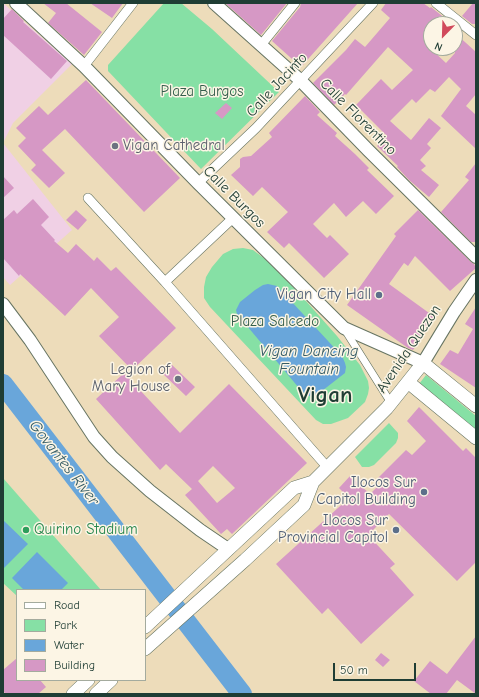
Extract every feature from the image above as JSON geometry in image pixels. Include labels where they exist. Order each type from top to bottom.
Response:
[{"type":"main road","name":"Avenida Quezon","points":[[146,626],[195,582],[228,549],[294,488],[313,482],[328,468],[391,403],[423,363]]},
{"type":"main road","name":"Calle Burgos","points":[[423,363],[476,406]]},
{"type":"main road","points":[[408,382],[476,438]]},
{"type":"main road","name":"Avenida Quezon","points":[[149,643],[245,560],[304,505],[313,482]]},
{"type":"main road","points":[[195,582],[205,594]]},
{"type":"main road","points":[[73,694],[87,681]]},
{"type":"main road","points":[[96,694],[110,681]]},
{"type":"street","name":"Calle Burgos","points":[[16,3],[84,66],[198,183],[344,328],[391,403]]},
{"type":"street","points":[[84,66],[133,3]]},
{"type":"street","name":"Calle Florentino","points":[[214,3],[300,80],[368,150],[476,256]]},
{"type":"street","points":[[260,45],[295,3]]},
{"type":"street","name":"Calle Jacinto","points":[[198,183],[256,128],[373,3]]},
{"type":"street","points":[[436,3],[476,35]]},
{"type":"street","points":[[88,198],[165,282],[328,468]]},
{"type":"street","points":[[165,282],[233,218]]},
{"type":"street","name":"Avenida Quezon","points":[[423,363],[454,312],[476,280]]},
{"type":"street","points":[[3,304],[30,340],[94,437],[112,457],[150,491],[228,549]]},
{"type":"street","name":"Calle Burgos","points":[[344,328],[423,363]]},
{"type":"shaded area","points":[[3,3],[72,64],[13,123],[3,143]]},
{"type":"shaded area","points":[[3,143],[72,230],[10,285],[3,277]]},
{"type":"green space","name":"Plaza Burgos","points":[[164,3],[181,3],[212,29],[279,92],[201,169],[108,71],[108,65]]},
{"type":"green space","name":"Plaza Salcedo","points":[[243,248],[253,250],[265,259],[298,292],[337,336],[360,365],[368,381],[368,394],[365,402],[348,418],[331,424],[323,424],[316,420],[210,307],[204,298],[206,277],[212,267],[223,254],[233,249]]},
{"type":"green space","points":[[426,375],[476,416],[476,430],[419,384]]},
{"type":"green space","points":[[389,423],[398,433],[396,443],[374,465],[362,467],[355,457]]},
{"type":"green space","name":"Quirino Stadium","points":[[3,478],[100,589],[16,589],[16,595],[3,583]]},
{"type":"water","name":"Vigan Dancing Fountain","points":[[268,284],[277,286],[342,356],[346,367],[345,373],[318,394],[309,396],[304,394],[237,314],[236,310],[240,302],[255,290]]},
{"type":"water","points":[[3,520],[28,544],[3,569]]},
{"type":"water","points":[[37,552],[68,583],[62,589],[23,589],[12,578]]},
{"type":"building","points":[[43,3],[66,3],[102,32],[84,55],[48,23],[56,13]]},
{"type":"building","points":[[90,3],[123,3],[112,18]]},
{"type":"building","points":[[225,3],[287,3],[261,35]]},
{"type":"building","points":[[301,3],[358,3],[301,67],[272,41],[300,7]]},
{"type":"building","points":[[386,3],[423,3],[442,16],[423,16],[423,56],[438,56],[446,63],[452,56],[463,56],[463,40],[476,52],[476,94],[466,106],[476,115],[476,149],[441,116],[461,89],[449,77],[435,92],[430,89],[416,103],[412,99],[390,121],[411,140],[429,118],[441,128],[427,144],[431,148],[420,160],[426,166],[421,170],[439,185],[429,197],[409,180],[397,167],[398,166],[377,146],[387,136],[356,105],[381,79],[392,90],[413,70],[388,47],[346,95],[345,94],[334,105],[313,83],[355,39],[365,47],[390,18],[381,10]]},
{"type":"building","points":[[473,3],[476,3],[476,24],[472,24],[462,16]]},
{"type":"building","points":[[12,9],[24,21],[23,22],[67,61],[51,79],[3,35],[3,19]]},
{"type":"building","name":"Vigan Cathedral","points":[[86,80],[180,178],[144,212],[65,129],[42,150],[65,173],[49,188],[31,170],[36,165],[18,146],[26,138],[16,128],[39,106],[48,115]]},
{"type":"building","points":[[305,96],[320,112],[317,115],[337,133],[335,136],[369,168],[367,170],[394,196],[376,214],[363,201],[346,217],[334,203],[313,224],[327,238],[330,235],[349,254],[324,278],[289,243],[284,248],[267,232],[288,212],[262,187],[253,196],[231,175],[240,167],[240,159],[251,156],[272,137],[269,133]]},
{"type":"building","points":[[226,103],[232,108],[222,119],[215,113]]},
{"type":"building","points":[[476,163],[476,242],[471,242],[441,212],[469,180],[465,177]]},
{"type":"building","points":[[3,176],[14,188],[3,198]]},
{"type":"building","points":[[33,199],[49,217],[41,225],[55,240],[54,241],[68,253],[76,244],[94,261],[97,257],[111,271],[116,267],[176,328],[132,370],[99,336],[119,317],[91,288],[65,316],[20,274],[19,276],[3,258],[3,220],[14,210],[17,214]]},
{"type":"building","points":[[76,210],[87,220],[78,230],[66,220]]},
{"type":"building","points":[[418,210],[474,264],[476,268],[450,291],[415,256],[408,266],[404,263],[389,284],[436,318],[413,350],[347,305],[396,236],[394,234]]},
{"type":"building","points":[[476,307],[476,388],[440,364],[450,350],[458,354],[473,329],[465,324]]},
{"type":"building","name":"Legion of Mary House","points":[[170,363],[195,387],[186,396],[161,372]]},
{"type":"building","points":[[124,373],[180,433],[229,384],[307,463],[232,534],[227,529],[221,534],[185,495],[192,489],[166,464],[160,470],[96,399]],"holes":[[[213,466],[235,488],[217,503],[198,481]]]},
{"type":"building","points":[[419,407],[463,451],[466,448],[476,458],[476,562],[457,581],[389,514],[368,535],[395,564],[390,568],[414,595],[361,644],[328,608],[322,614],[276,564],[349,498],[339,488],[350,476],[370,494],[382,482],[378,478],[406,450],[412,455],[426,441],[407,421]]},
{"type":"building","points":[[476,636],[476,694],[457,680],[446,694],[431,694],[414,681],[430,661],[447,674]]},
{"type":"building","points":[[381,653],[390,660],[383,667],[375,660]]},
{"type":"building","points":[[16,659],[16,681],[41,681],[46,687],[38,694],[6,694],[3,691],[3,670]]},
{"type":"waterway","name":"Govantes River","points":[[3,384],[242,694]]},
{"type":"place","name":"Vigan Cathedral","points":[[115,146]]},
{"type":"place","name":"Vigan City Hall","points":[[379,295]]},
{"type":"place","name":"Legion of Mary House","points":[[178,379]]},
{"type":"place","name":"Ilocos Sur Capitol Building","points":[[424,492]]},
{"type":"place","name":"Quirino Stadium","points":[[26,530]]},
{"type":"place","name":"Ilocos Sur Provincial Capitol","points":[[396,530]]},
{"type":"district","name":"Vigan","points":[[325,395]]}]
